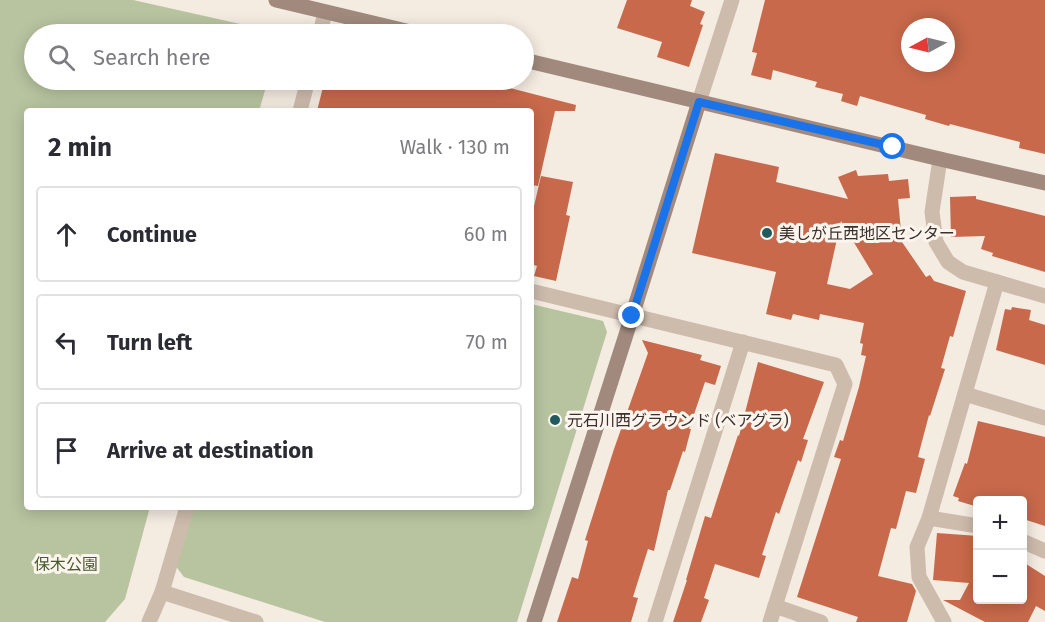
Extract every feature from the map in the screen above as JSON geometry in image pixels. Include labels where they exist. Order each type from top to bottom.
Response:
[{"type":"street","points":[[276,0],[376,24]]},
{"type":"street","points":[[534,622],[732,0]]},
{"type":"street","points":[[322,24],[325,12]]},
{"type":"street","points":[[534,62],[1045,183]]},
{"type":"street","points":[[301,108],[305,90]]},
{"type":"street","points":[[940,159],[932,212],[936,242],[948,262],[963,272],[1045,296]]},
{"type":"street","points":[[944,622],[919,577],[917,547],[929,519],[997,282]]},
{"type":"street","points":[[534,292],[836,366],[845,384],[770,622]]},
{"type":"street","points":[[655,622],[742,342]]},
{"type":"street","points":[[965,394],[1045,418]]},
{"type":"street","points":[[149,622],[162,592],[186,510]]},
{"type":"street","points":[[929,519],[973,524]]},
{"type":"street","points":[[1027,543],[1045,550]]},
{"type":"street","points":[[162,592],[256,622]]},
{"type":"street","points":[[775,606],[821,622]]},
{"type":"green space","name":"保木公園","points":[[0,0],[133,0],[241,24],[24,24],[24,90],[265,90],[260,108],[24,108],[24,510],[149,510],[125,599],[105,622],[0,622]]},
{"type":"green space","name":"元石川西グラウンド (ベアグラ)","points":[[534,305],[603,321],[607,332],[517,622],[325,622],[184,577],[175,565],[193,510],[534,510]]},
{"type":"building","points":[[627,0],[692,0],[690,6],[705,12],[689,67],[657,57],[662,42],[617,28]]},
{"type":"building","points":[[765,0],[1045,0],[1045,154],[1019,148],[1020,142],[950,124],[949,126],[925,119],[926,115],[860,96],[857,106],[841,101],[843,94],[815,87],[817,82],[773,70],[771,80],[751,75],[757,53],[752,52]]},
{"type":"building","points":[[322,90],[518,90],[576,105],[575,111],[555,111],[538,186],[534,185],[534,108],[318,108]]},
{"type":"building","points":[[715,153],[779,167],[776,182],[848,199],[838,177],[856,170],[858,176],[888,174],[889,181],[908,179],[910,198],[898,199],[902,242],[926,277],[930,275],[934,281],[966,291],[953,337],[950,336],[941,368],[945,369],[929,415],[918,457],[925,459],[916,493],[906,491],[896,529],[891,528],[878,576],[912,584],[916,591],[907,622],[856,622],[858,617],[797,597],[841,459],[834,457],[840,440],[843,441],[859,387],[866,356],[861,355],[863,344],[860,343],[864,323],[820,314],[819,320],[793,314],[791,320],[766,314],[776,272],[692,253]],"holes":[[[841,221],[873,274],[850,289],[827,284]]]},
{"type":"building","points":[[541,176],[573,182],[566,215],[570,216],[556,281],[534,276],[537,266],[534,265],[534,206]]},
{"type":"building","points":[[976,196],[976,199],[1045,216],[1045,272],[992,256],[993,253],[981,249],[985,236],[951,237],[950,197]]},
{"type":"building","points":[[1012,307],[1031,310],[1029,320],[1045,325],[1045,365],[996,350],[1005,309],[1011,310]]},
{"type":"building","points":[[642,340],[702,355],[700,360],[721,366],[715,385],[705,382],[689,429],[691,429],[685,452],[683,451],[670,490],[668,490],[654,551],[648,549],[633,597],[638,598],[631,622],[557,622],[572,577],[578,579],[588,541],[585,540],[648,353]]},
{"type":"building","points":[[758,362],[824,382],[803,439],[808,440],[801,462],[798,460],[779,514],[776,512],[762,555],[766,556],[759,578],[715,564],[704,598],[709,600],[701,622],[673,622],[705,516],[711,518],[739,436]]},
{"type":"building","points":[[978,421],[1045,437],[1045,526],[1027,520],[1027,496],[973,496],[973,506],[958,501],[959,498],[953,496],[965,463],[967,464]]},
{"type":"building","points":[[937,533],[973,536],[973,604],[1027,604],[1027,565],[1045,576],[1045,611],[1036,606],[1028,622],[985,622],[943,600],[960,600],[969,583],[933,580]]},
{"type":"place","name":"美しが丘西地区センター","points":[[767,233]]},
{"type":"place","name":"元石川西グラウンド (ベアグラ)","points":[[555,420]]},
{"type":"route","points":[[632,316],[699,102],[893,147]]}]
